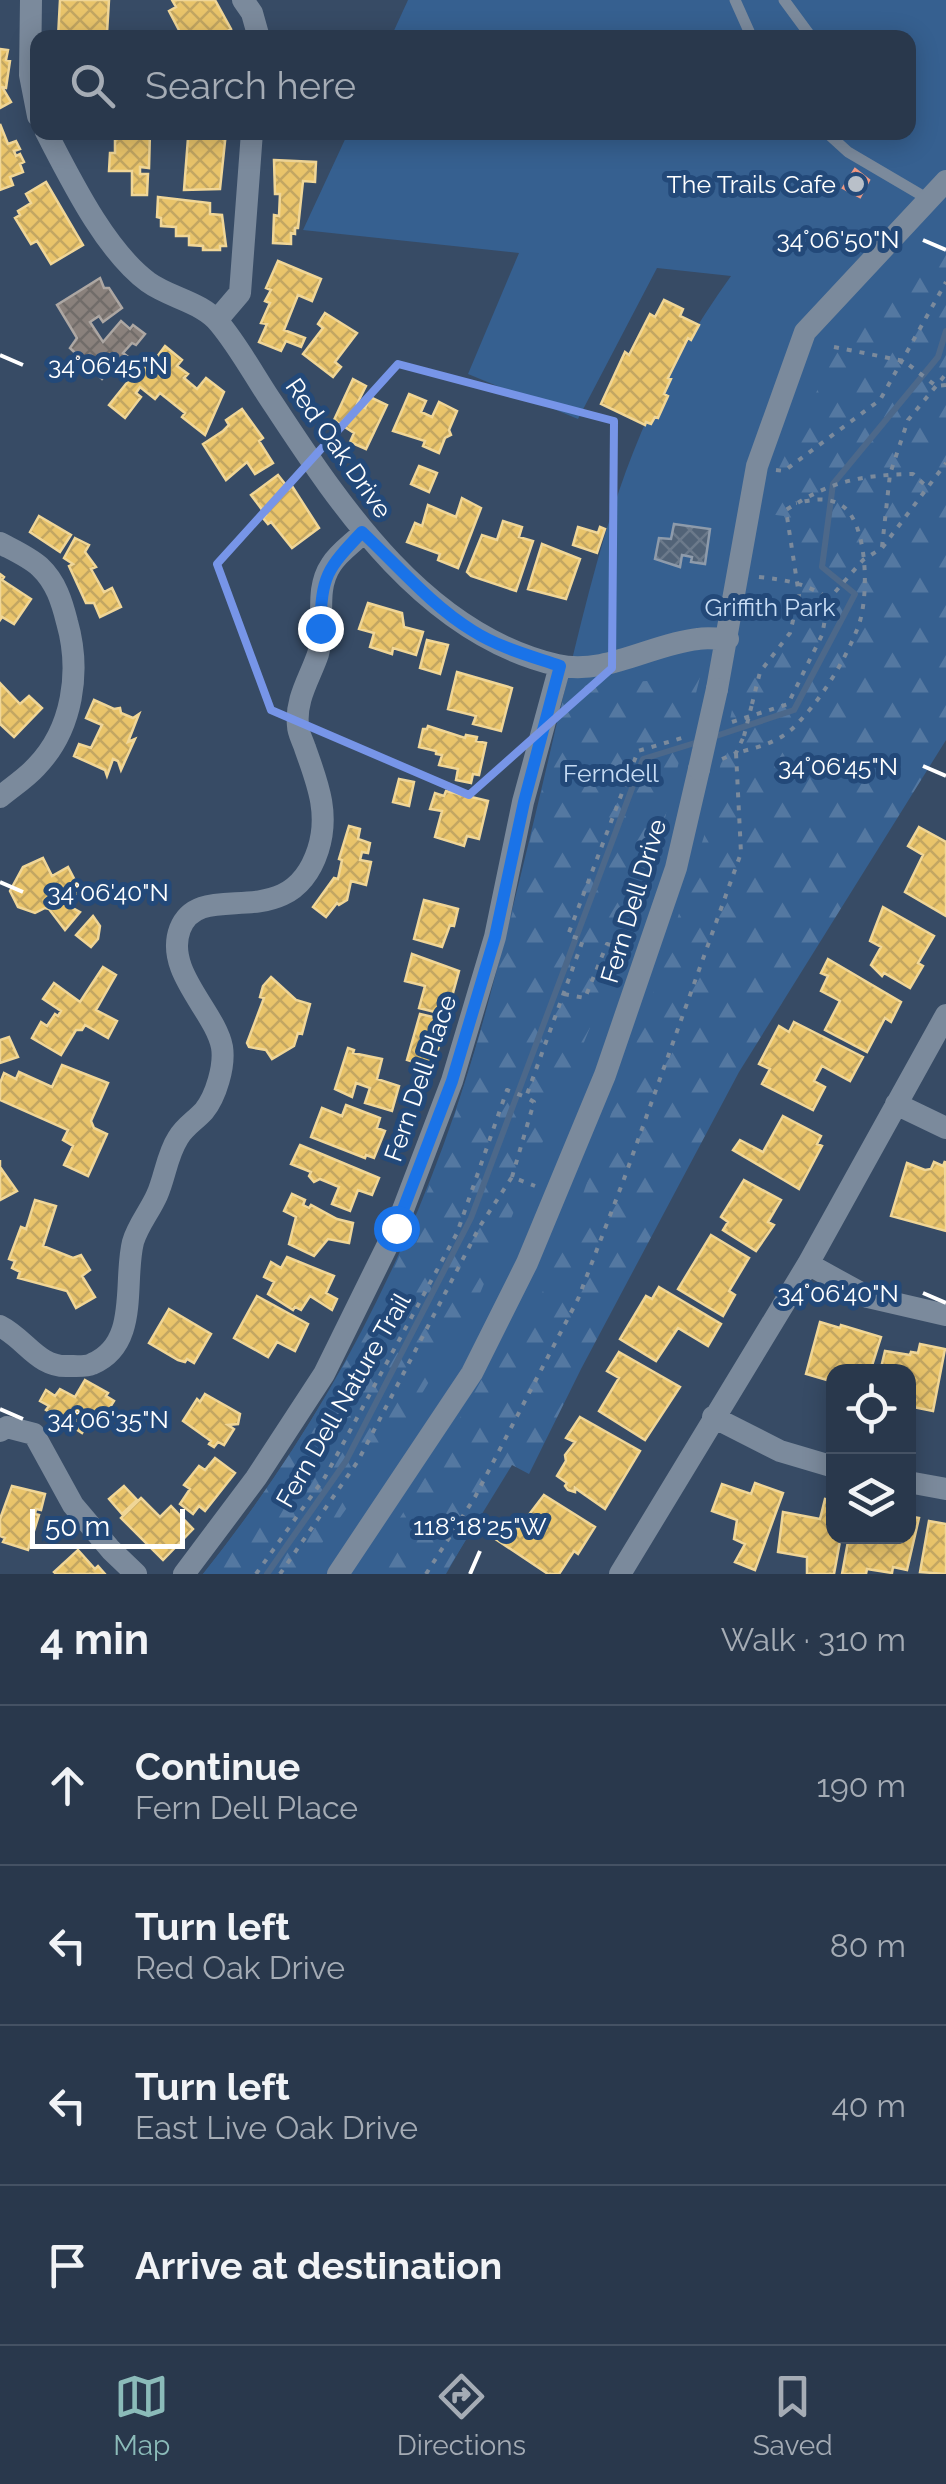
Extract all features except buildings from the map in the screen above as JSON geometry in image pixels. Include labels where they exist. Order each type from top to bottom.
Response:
[{"type":"street","points":[[31,0],[31,30]]},
{"type":"street","points":[[243,0],[252,13],[256,30]]},
{"type":"street","name":"Red Oak Drive","points":[[51,140],[109,241],[145,280],[217,320],[362,532],[444,610],[473,631],[509,649],[560,666],[595,666],[698,638],[728,639]]},
{"type":"street","points":[[217,320],[240,293],[251,140]]},
{"type":"street","name":"Fern Dell Drive","points":[[338,1574],[472,1373],[527,1263],[605,1075],[676,868],[728,639],[756,466],[804,332],[946,181]]},
{"type":"street","points":[[0,1326],[56,1367],[91,1365],[115,1347],[126,1325],[128,1265],[134,1237],[158,1194],[178,1136],[206,1108],[222,1070],[222,1044],[194,994],[176,950],[180,928],[191,912],[205,904],[250,904],[277,898],[300,885],[317,853],[323,830],[323,798],[298,726],[302,686],[318,652],[321,590],[330,565],[362,532]]},
{"type":"street","points":[[0,542],[38,566],[54,584],[74,645],[75,679],[56,740],[37,767],[0,797]]},
{"type":"street","name":"Fern Dell Place","points":[[184,1574],[256,1478],[324,1374],[396,1228],[452,1081],[495,937],[524,802],[560,666]]},
{"type":"street","points":[[622,1573],[713,1416],[808,1264],[946,1014]]},
{"type":"street","points":[[896,1104],[946,1128]]},
{"type":"street","points":[[808,1264],[868,1296],[946,1315]]},
{"type":"street","points":[[713,1416],[780,1451],[826,1465]]},
{"type":"street","points":[[0,1431],[7,1427],[34,1434],[73,1504],[136,1574]]},
{"type":"street","points":[[916,1483],[946,1488]]},
{"type":"lane","points":[[735,0],[748,30]]},
{"type":"lane","points":[[784,0],[806,30]]},
{"type":"lane","points":[[843,140],[875,169],[928,199]]},
{"type":"path","points":[[756,466],[784,471],[880,400],[946,282]]},
{"type":"path","points":[[834,346],[904,361],[936,386],[946,385]]},
{"type":"path","points":[[882,548],[890,474],[908,420],[946,374]]},
{"type":"path","points":[[838,589],[863,560],[882,548],[946,463]]},
{"type":"path","points":[[774,511],[786,510],[818,489],[851,478],[913,474],[927,488]]},
{"type":"path","points":[[426,1574],[475,1497],[578,1299],[618,1196],[741,853],[736,753],[772,743],[796,726],[827,686],[860,625],[863,560],[859,528],[840,504],[820,498],[796,504]]},
{"type":"path","points":[[744,736],[760,672],[790,632],[799,595],[786,510]]},
{"type":"path","points":[[738,575],[795,581],[829,599]]},
{"type":"path","points":[[280,1574],[358,1460],[480,1226],[512,1177],[534,1102],[523,1096],[583,940],[568,935]]},
{"type":"path","points":[[563,994],[585,998],[607,944],[646,956]]},
{"type":"path","name":"Fern Dell Nature Trail","points":[[256,1574],[325,1477],[457,1233],[506,1090],[523,1096]]},
{"type":"path","points":[[512,1177],[556,1194]]},
{"type":"highlighted area","points":[[398,364],[614,421],[612,668],[469,795],[271,710],[217,564]]},
{"type":"green space","name":"Griffith Park","points":[[408,0],[946,0],[946,659],[519,1447],[446,1574],[203,1574],[297,1443],[376,1304],[409,1231],[466,1080],[488,1003],[582,618],[614,506],[660,392],[731,276],[657,268],[578,419],[468,374],[519,253],[303,230],[345,140],[916,140],[916,30],[394,30]]},
{"type":"green space","points":[[946,225],[946,740],[739,1072],[529,1474],[512,1465],[445,1574],[365,1574],[508,1333],[519,1338],[531,1319],[577,1211],[708,824],[741,667],[793,635],[803,587],[792,574],[784,516],[760,513],[777,472],[848,328]]},
{"type":"green space","name":"Ferndell","points":[[700,677],[659,842],[611,977],[476,1303],[393,1442],[296,1574],[203,1574],[275,1477],[339,1374],[419,1211],[460,1098],[495,982],[566,687]]},
{"type":"waterway","points":[[710,738],[794,710],[855,594],[822,567],[833,484],[938,357],[946,331]]},
{"type":"waterway","points":[[267,1574],[346,1461],[471,1218],[643,759],[698,742]]},
{"type":"place","name":"The Trails Cafe","points":[[856,184]]},
{"type":"route","points":[[320,628],[321,590],[330,565],[362,532],[444,610],[473,631],[509,649],[560,666],[524,802],[495,937],[452,1081],[396,1228]]}]
